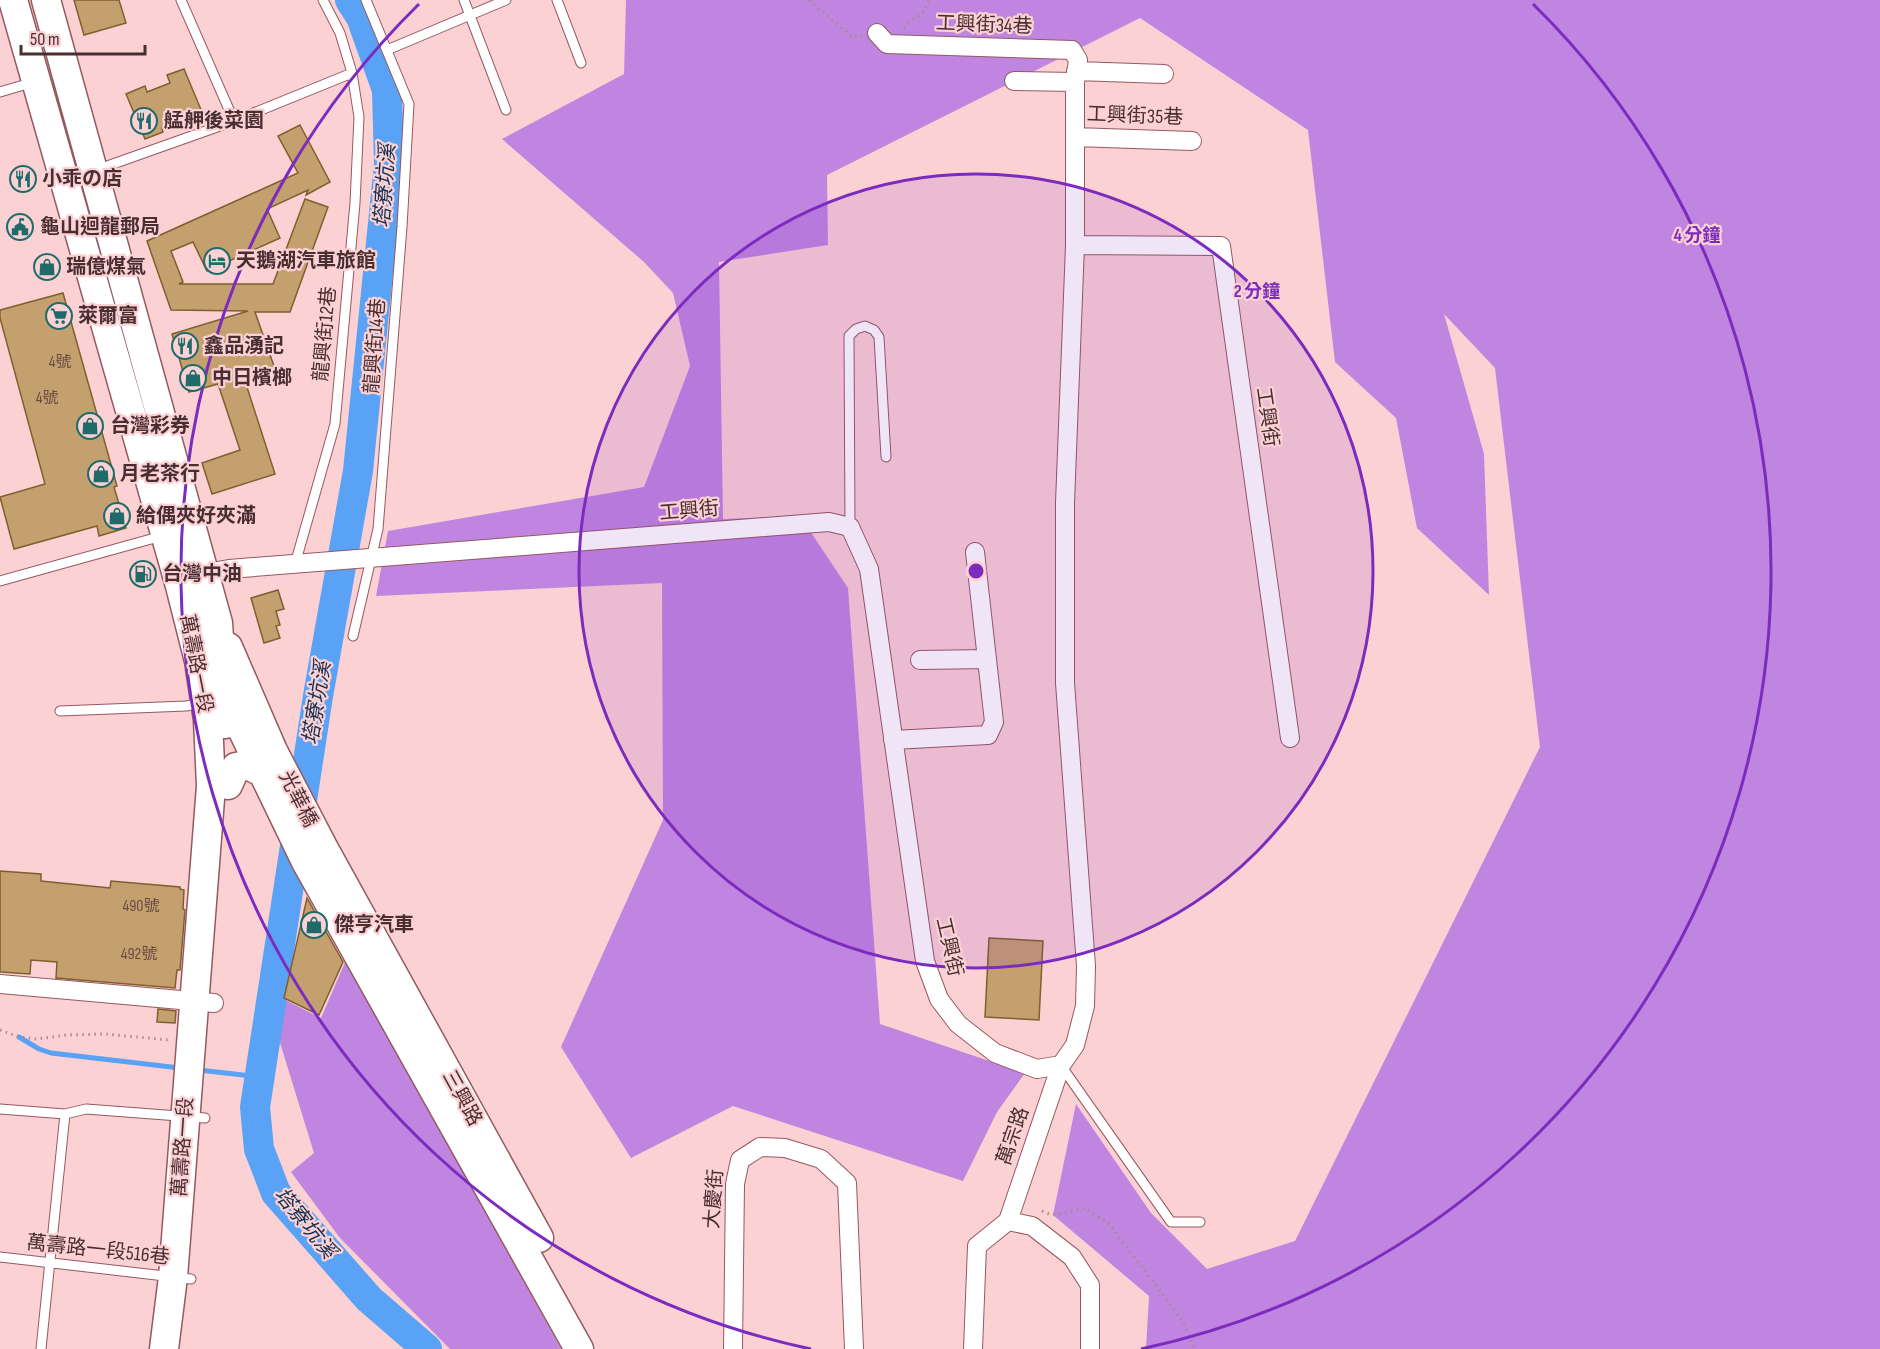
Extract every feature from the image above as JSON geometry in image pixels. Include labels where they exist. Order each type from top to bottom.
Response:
[{"type":"main road","name":"萬壽路一段","points":[[13,0],[36,81],[179,532],[206,573],[218,623],[228,785],[225,850],[198,1046],[196,1104],[182,1278],[184,1349]]},
{"type":"main road","name":"萬壽路一段","points":[[46,0],[93,171],[179,532],[180,586],[199,661],[224,691],[212,786],[204,1002]]},
{"type":"main road","name":"光華橋","points":[[224,691],[267,761],[315,855]]},
{"type":"main road","points":[[228,785],[236,767],[241,764],[267,761]]},
{"type":"main road","name":"三興路","points":[[315,855],[579,1349]]},
{"type":"main road","name":"三興路","points":[[315,855],[601,1349]]},
{"type":"main road","name":"萬壽路一段","points":[[164,1349],[182,1278]]},
{"type":"street","name":"工興街34巷","points":[[877,33],[887,45],[1072,50],[1078,60],[1076,77]]},
{"type":"street","points":[[1014,81],[1164,74]]},
{"type":"street","points":[[1061,1065],[1075,1045],[1086,1006],[1086,966],[1065,683],[1065,503],[1075,245],[1076,77]]},
{"type":"street","name":"工興街35巷","points":[[1075,136],[1192,141]]},
{"type":"street","name":"工興街","points":[[1075,245],[1221,246],[1290,738]]},
{"type":"street","name":"工興街","points":[[295,564],[829,522],[850,527],[868,569],[925,961],[939,999],[958,1024],[995,1053],[1037,1069],[1061,1065]]},
{"type":"street","points":[[893,740],[988,735],[994,722],[975,552]]},
{"type":"street","points":[[180,586],[206,573],[295,564]]},
{"type":"street","points":[[920,660],[987,659]]},
{"type":"street","points":[[0,984],[204,1002]]},
{"type":"street","name":"萬宗路","points":[[1008,1221],[1061,1065]]},
{"type":"street","name":"大慶街","points":[[733,1349],[735,1184],[740,1160],[760,1147],[785,1148],[821,1159],[847,1183],[854,1349]]},
{"type":"street","points":[[973,1349],[977,1246],[1008,1221],[1032,1226],[1072,1257],[1090,1285],[1090,1349]]},
{"type":"lane","name":"龍興街12巷","points":[[295,564],[335,424],[355,203],[359,117],[352,72],[340,33],[323,0]]},
{"type":"lane","name":"龍興街14巷","points":[[353,636],[378,529],[402,227],[409,104],[366,0]]},
{"type":"lane","points":[[464,0],[506,110]]},
{"type":"lane","points":[[387,50],[506,0]]},
{"type":"lane","points":[[557,0],[581,63]]},
{"type":"lane","points":[[182,5],[234,121]]},
{"type":"lane","points":[[93,171],[234,121],[352,72]]},
{"type":"lane","points":[[0,92],[36,81]]},
{"type":"lane","points":[[850,527],[849,336],[856,328],[865,326],[874,330],[879,337],[886,457]]},
{"type":"lane","points":[[0,581],[18,574],[179,532]]},
{"type":"lane","points":[[60,711],[186,706],[224,691]]},
{"type":"lane","points":[[1061,1065],[1171,1222],[1200,1222]]},
{"type":"lane","points":[[0,1109],[65,1114],[86,1109],[196,1104]]},
{"type":"lane","points":[[41,1349],[65,1114]]},
{"type":"lane","name":"萬壽路一段516巷","points":[[0,1257],[182,1278]]},
{"type":"path","points":[[0,1029],[19,1037],[37,1039],[66,1035],[105,1034],[198,1046]]},
{"type":"path","points":[[1015,1202],[1052,1215],[1085,1208],[1109,1224],[1182,1320],[1195,1349]]},
{"type":"shaded area","points":[[626,0],[1880,0],[1880,1349],[1146,1349],[1149,1296],[1053,1215],[1076,1104],[1151,1213],[1207,1269],[1295,1241],[1540,747],[1495,368],[1444,314],[1484,454],[1489,595],[1417,528],[1396,418],[1335,362],[1308,130],[1140,18],[827,175],[828,245],[719,262],[723,519],[800,516],[848,588],[880,1024],[1025,1073],[997,1112],[963,1181],[733,1106],[631,1158],[561,1047],[663,820],[662,583],[376,596],[388,531],[644,487],[690,366],[673,293],[644,262],[502,139],[624,74]]},
{"type":"shaded area","points":[[346,960],[561,1349],[450,1349],[340,1238],[291,1172],[314,1153],[277,1033],[283,999],[321,1018]]},
{"type":"building","points":[[74,0],[119,0],[126,23],[84,35]]},
{"type":"building","points":[[184,69],[202,112],[162,128],[163,132],[145,139],[126,94],[145,86],[147,92],[170,83],[167,75]]},
{"type":"building","points":[[300,125],[330,182],[306,195],[308,190],[267,209],[280,238],[207,271],[193,242],[171,251],[183,282],[179,284],[273,284],[305,199],[328,207],[290,312],[255,312],[274,366],[261,371],[262,375],[245,381],[275,474],[212,494],[202,463],[240,450],[218,384],[189,392],[172,334],[248,311],[171,310],[147,241],[298,173],[278,136]]},
{"type":"building","points":[[63,293],[117,486],[114,487],[126,528],[99,536],[97,526],[14,549],[0,497],[45,484],[0,318],[0,310]]},
{"type":"building","points":[[278,590],[284,609],[276,611],[280,625],[276,626],[280,638],[264,643],[251,598]]},
{"type":"building","points":[[0,871],[41,874],[41,881],[110,888],[111,881],[180,887],[184,890],[183,909],[185,910],[180,970],[177,970],[175,988],[56,978],[57,962],[31,960],[30,974],[0,972]]},
{"type":"building","name":"傑亨汽車","points":[[307,898],[343,962],[319,1015],[284,998]]},
{"type":"building","points":[[989,938],[1043,941],[1039,1020],[985,1017]]},
{"type":"building","points":[[158,1009],[176,1011],[175,1023],[157,1022]]},
{"type":"waterway","name":"塔寮坑溪","points":[[350,0],[361,17],[387,90],[389,164],[358,471],[318,696],[255,1107],[259,1149],[276,1193],[369,1299],[427,1349]]},
{"type":"waterway","points":[[19,1037],[51,1053],[180,1068]]},
{"type":"waterway","points":[[199,1070],[260,1077]]},
{"type":"place","name":"艋舺後菜園","points":[[144,121]]},
{"type":"place","name":"小乖の店","points":[[23,179]]},
{"type":"place","name":"龜山迴龍郵局","points":[[20,227]]},
{"type":"place","name":"天鵝湖汽車旅館","points":[[217,261]]},
{"type":"place","name":"瑞億煤氣","points":[[47,267]]},
{"type":"place","name":"萊爾富","points":[[59,316]]},
{"type":"place","name":"鑫品湧記","points":[[185,346]]},
{"type":"place","name":"中日檳榔","points":[[193,378]]},
{"type":"place","name":"台灣彩券","points":[[90,426]]},
{"type":"place","name":"月老茶行","points":[[101,474]]},
{"type":"place","name":"給偶夾好夾滿","points":[[117,516]]},
{"type":"place","name":"台灣中油","points":[[143,574]]},
{"type":"place","name":"傑亨汽車","points":[[314,925]]}]
